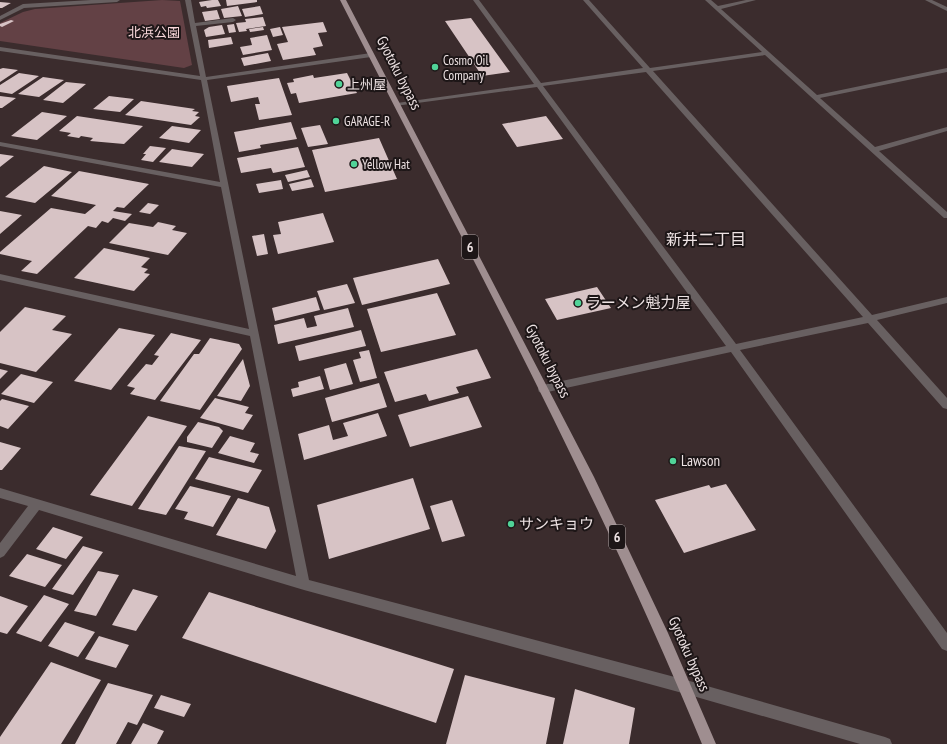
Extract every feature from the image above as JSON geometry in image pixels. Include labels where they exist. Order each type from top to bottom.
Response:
[{"type":"main road","name":"Gyotoku bypass","points":[[343,0],[624,550],[686,687],[709,744]]},
{"type":"street","points":[[23,6],[27,0]]},
{"type":"street","points":[[0,18],[23,6],[116,0]]},
{"type":"street","points":[[188,0],[304,584]]},
{"type":"street","points":[[476,0],[733,348],[947,644]]},
{"type":"street","points":[[586,0],[947,405]]},
{"type":"street","points":[[708,0],[947,216]]},
{"type":"street","points":[[717,8],[753,0]]},
{"type":"street","points":[[928,0],[947,9]]},
{"type":"street","points":[[193,25],[233,20]]},
{"type":"street","points":[[0,49],[204,79],[371,55]]},
{"type":"street","points":[[397,105],[767,53]]},
{"type":"street","points":[[816,97],[947,70]]},
{"type":"street","points":[[874,150],[947,129]]},
{"type":"street","points":[[0,144],[225,184]]},
{"type":"street","points":[[0,278],[255,334]]},
{"type":"street","points":[[543,389],[947,300]]},
{"type":"street","points":[[0,493],[304,584],[686,687],[885,744]]},
{"type":"street","points":[[0,552],[37,504]]},
{"type":"green space","name":"北浜公園","points":[[162,0],[180,1],[192,65],[184,68],[0,41],[0,23],[23,12],[35,9]]},
{"type":"building","points":[[218,0],[221,6],[207,8],[206,6],[201,7],[199,2]]},
{"type":"building","points":[[226,0],[257,0],[257,2],[227,6]]},
{"type":"building","points":[[0,2],[11,3],[0,8]]},
{"type":"building","points":[[238,6],[242,16],[224,18],[221,9]]},
{"type":"building","points":[[260,6],[263,14],[245,17],[242,9]]},
{"type":"building","points":[[217,10],[220,19],[205,21],[202,12]]},
{"type":"building","points":[[263,17],[266,26],[246,29],[247,31],[239,32],[236,23],[246,22],[245,19]]},
{"type":"building","points":[[471,18],[510,72],[482,76],[445,21]]},
{"type":"building","points":[[11,20],[14,21],[2,27],[0,26],[0,24]]},
{"type":"building","points":[[323,22],[327,32],[318,33],[323,46],[313,48],[316,55],[283,60],[277,44],[288,42],[282,27]]},
{"type":"building","points":[[234,24],[236,32],[229,33],[227,25]]},
{"type":"building","points":[[222,25],[225,34],[206,37],[204,30],[209,27]]},
{"type":"building","points":[[263,27],[264,30],[250,32],[249,29]]},
{"type":"building","points":[[280,27],[283,35],[273,37],[270,29]]},
{"type":"building","points":[[267,35],[272,50],[243,55],[240,47],[252,45],[250,38]]},
{"type":"building","points":[[231,37],[233,44],[209,48],[208,40]]},
{"type":"building","points":[[268,53],[271,61],[244,66],[241,58]]},
{"type":"building","points":[[0,69],[18,70],[0,82]]},
{"type":"building","points":[[19,73],[39,76],[12,94],[0,92],[0,85]]},
{"type":"building","points":[[347,73],[357,93],[299,103],[296,93],[291,94],[287,83],[294,82],[293,79],[313,75],[314,78]]},
{"type":"building","points":[[43,77],[64,80],[39,97],[18,94]]},
{"type":"building","points":[[279,78],[292,115],[259,120],[255,104],[260,104],[258,97],[231,102],[227,86]]},
{"type":"building","points":[[66,82],[86,84],[63,103],[43,100]]},
{"type":"building","points":[[0,96],[16,98],[0,108]]},
{"type":"building","points":[[109,96],[134,99],[120,112],[93,109]]},
{"type":"building","points":[[141,101],[195,109],[192,111],[199,112],[195,116],[200,117],[191,125],[125,115]]},
{"type":"building","points":[[42,112],[67,116],[37,140],[11,136]]},
{"type":"building","points":[[77,116],[143,126],[124,144],[90,141],[93,138],[67,136],[71,133],[59,131]]},
{"type":"building","points":[[546,116],[563,139],[517,147],[502,124]]},
{"type":"building","points":[[291,122],[297,139],[260,145],[261,148],[239,152],[234,132]]},
{"type":"building","points":[[320,125],[328,144],[308,147],[301,128]]},
{"type":"building","points":[[172,126],[201,130],[189,143],[159,138]]},
{"type":"building","name":"Yellow Hat","points":[[379,138],[397,179],[325,192],[312,150]]},
{"type":"building","points":[[150,146],[166,148],[153,162],[141,160],[146,154],[143,154]]},
{"type":"building","points":[[298,147],[305,167],[273,173],[271,168],[241,173],[237,158]]},
{"type":"building","points":[[172,149],[204,154],[192,167],[159,162]]},
{"type":"building","points":[[0,154],[14,156],[0,167]]},
{"type":"building","points":[[44,166],[72,172],[35,203],[5,197]]},
{"type":"building","points":[[307,170],[310,177],[288,182],[285,175]]},
{"type":"building","points":[[79,171],[149,184],[124,208],[117,207],[113,211],[132,214],[125,221],[113,218],[108,223],[102,221],[96,228],[88,226],[37,274],[21,271],[32,261],[0,254],[0,252],[51,208],[85,214],[96,205],[51,196]]},
{"type":"building","points":[[311,179],[314,187],[292,191],[289,184]]},
{"type":"building","points":[[281,180],[283,189],[259,193],[256,184]]},
{"type":"building","points":[[148,203],[159,205],[150,214],[139,212]]},
{"type":"building","points":[[0,211],[22,215],[0,234]]},
{"type":"building","points":[[323,213],[334,242],[278,254],[273,235],[281,234],[278,222]]},
{"type":"building","points":[[158,222],[176,226],[172,230],[187,233],[168,255],[109,243],[129,223],[153,227]]},
{"type":"building","points":[[264,234],[268,254],[257,256],[252,236]]},
{"type":"building","points":[[104,248],[150,258],[141,267],[148,269],[144,273],[150,274],[134,291],[74,278]]},
{"type":"building","points":[[438,259],[450,284],[362,305],[353,278]]},
{"type":"building","points":[[347,284],[355,303],[324,310],[317,291]]},
{"type":"building","name":"ラーメン魁力屋","points":[[597,287],[611,308],[557,320],[545,299]]},
{"type":"building","points":[[437,293],[456,335],[381,352],[367,309]]},
{"type":"building","points":[[316,297],[320,310],[275,321],[272,308]]},
{"type":"building","points":[[25,307],[66,316],[52,330],[72,334],[36,372],[0,363],[0,332]]},
{"type":"building","points":[[348,308],[354,327],[278,344],[274,325],[304,318],[307,328],[317,326],[314,316]]},
{"type":"building","points":[[119,328],[155,335],[111,390],[74,381]]},
{"type":"building","points":[[361,330],[366,346],[299,361],[295,346]]},
{"type":"building","points":[[171,333],[201,340],[155,400],[130,394],[135,388],[127,386],[146,364],[152,365],[159,356],[154,355]]},
{"type":"building","points":[[210,338],[239,344],[242,349],[200,410],[160,401],[194,354],[199,354]]},
{"type":"building","points":[[477,349],[491,378],[456,387],[459,393],[429,401],[426,394],[395,402],[384,372]]},
{"type":"building","points":[[369,350],[377,378],[360,382],[353,360],[361,358],[359,352]]},
{"type":"building","points":[[243,359],[250,386],[241,401],[217,396]]},
{"type":"building","points":[[346,363],[353,384],[330,390],[324,369]]},
{"type":"building","points":[[0,369],[8,371],[0,379]]},
{"type":"building","points":[[21,374],[53,382],[34,403],[1,394]]},
{"type":"building","points":[[320,376],[324,389],[293,397],[291,389],[299,387],[298,382]]},
{"type":"building","points":[[379,383],[387,407],[332,422],[325,398]]},
{"type":"building","points":[[468,396],[482,427],[410,447],[398,415]]},
{"type":"building","points":[[215,398],[249,407],[245,413],[253,415],[243,430],[200,418]]},
{"type":"building","points":[[2,399],[29,406],[8,429],[0,426],[0,401]]},
{"type":"building","points":[[378,413],[387,436],[304,460],[298,434],[329,425],[333,440],[348,436],[343,423]]},
{"type":"building","points":[[148,416],[187,426],[132,506],[90,495]]},
{"type":"building","points":[[198,422],[219,427],[223,431],[212,448],[187,442],[187,437]]},
{"type":"building","points":[[230,436],[255,443],[250,452],[259,454],[254,463],[218,453]]},
{"type":"building","points":[[0,442],[21,448],[2,470],[0,470]]},
{"type":"building","points":[[179,446],[206,451],[166,515],[138,509]]},
{"type":"building","points":[[209,457],[262,470],[248,493],[195,479]]},
{"type":"building","points":[[413,478],[430,529],[329,559],[317,505]]},
{"type":"building","points":[[726,484],[756,530],[684,553],[655,500],[709,485],[711,488]]},
{"type":"building","points":[[190,486],[231,496],[213,527],[184,519],[188,512],[175,509]]},
{"type":"building","points":[[238,498],[269,507],[276,531],[266,549],[216,535]]},
{"type":"building","points":[[452,500],[465,536],[442,542],[430,506]]},
{"type":"building","points":[[53,527],[83,537],[66,559],[36,549]]},
{"type":"building","points":[[83,546],[103,552],[73,595],[52,589]]},
{"type":"building","points":[[27,554],[62,565],[45,587],[9,576]]},
{"type":"building","points":[[98,571],[119,575],[96,616],[74,611]]},
{"type":"building","points":[[133,589],[158,596],[136,631],[112,625]]},
{"type":"building","points":[[209,592],[454,669],[436,723],[182,638]]},
{"type":"building","points":[[44,595],[69,604],[41,642],[16,633]]},
{"type":"building","points":[[0,596],[28,606],[7,634],[0,632]]},
{"type":"building","points":[[65,622],[95,632],[78,657],[48,646]]},
{"type":"building","points":[[99,636],[129,645],[116,668],[85,659]]},
{"type":"building","points":[[51,662],[101,680],[61,744],[0,744],[0,737]]},
{"type":"building","points":[[465,675],[555,698],[546,744],[446,744]]},
{"type":"building","points":[[108,683],[153,695],[137,725],[128,722],[116,744],[75,744]]},
{"type":"building","points":[[575,689],[635,708],[629,744],[563,744]]},
{"type":"building","points":[[161,695],[191,704],[184,717],[154,708]]},
{"type":"building","points":[[143,723],[164,731],[157,744],[131,744]]},
{"type":"place","name":"Cosmo Oil Company","points":[[435,67]]},
{"type":"place","name":"上州屋","points":[[339,84]]},
{"type":"place","name":"GARAGE-R","points":[[336,121]]},
{"type":"place","name":"Yellow Hat","points":[[354,164]]},
{"type":"place","name":"ラーメン魁力屋","points":[[578,303]]},
{"type":"place","name":"Lawson","points":[[673,461]]},
{"type":"place","name":"サンキョウ","points":[[511,524]]},
{"type":"district","name":"新井二丁目","points":[[706,239]]}]
